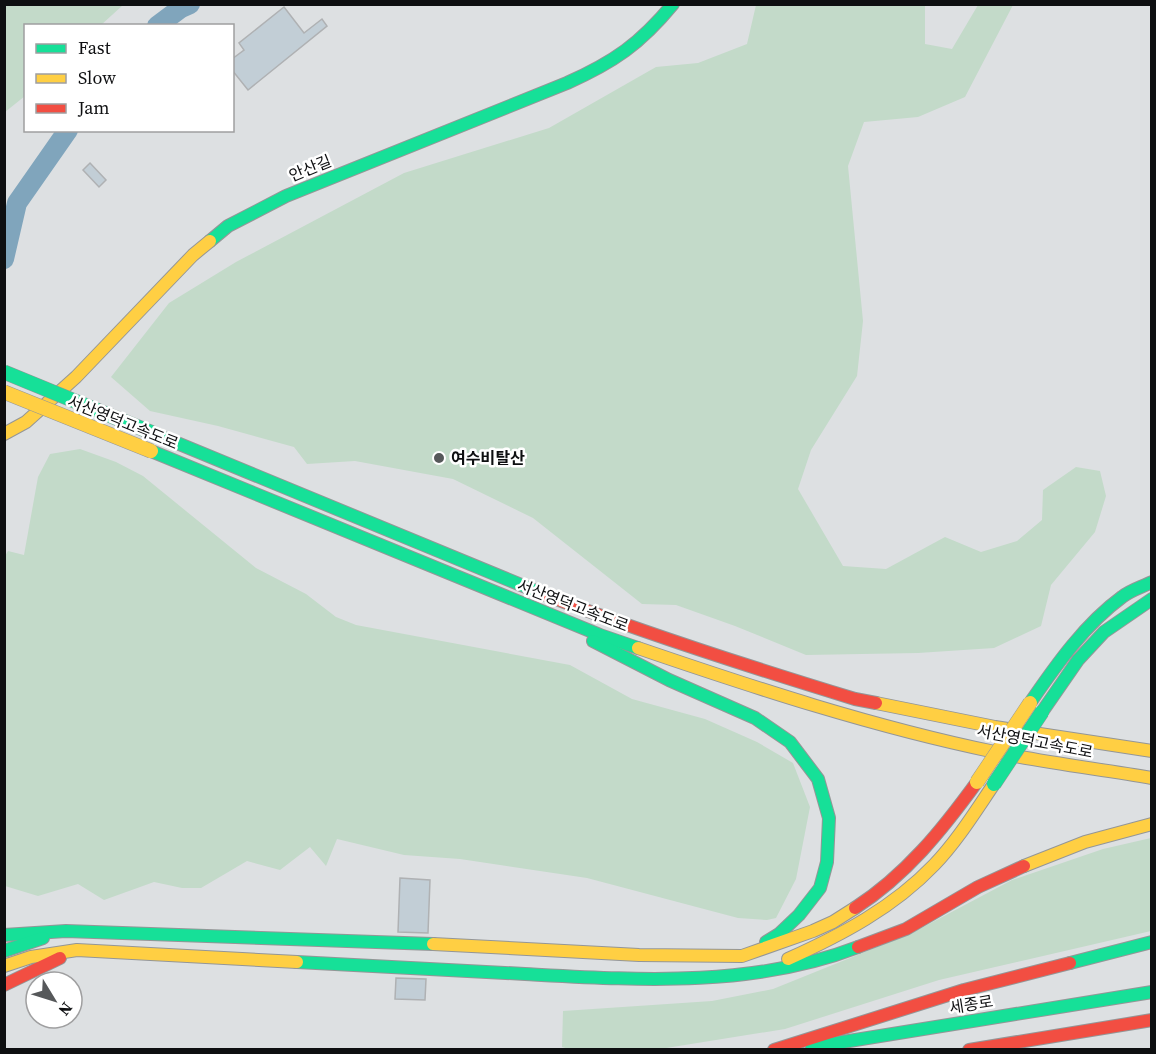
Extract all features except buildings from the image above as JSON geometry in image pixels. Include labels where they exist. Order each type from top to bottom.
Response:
[{"type":"main road","name":"안산길","points":[[4,434],[26,422],[76,377],[193,255],[228,226],[286,196],[606,66],[639,42],[654,28],[673,4]]},
{"type":"main road","name":"서산영덕고속도로","points":[[4,372],[522,586],[604,618],[730,661],[855,699],[995,727],[1126,748],[1152,749]]},
{"type":"main road","name":"서산영덕고속도로","points":[[4,392],[509,598],[622,642],[728,678],[855,718],[995,752],[1152,778]]},
{"type":"main road","points":[[4,935],[66,931],[411,943],[639,955],[742,956],[833,922],[870,898],[913,862],[949,821],[978,782],[1051,671],[1080,636],[1123,596],[1152,582]]},
{"type":"main road","points":[[509,598],[669,680],[755,718],[790,742],[818,779],[830,818],[827,862],[820,888],[799,915],[779,934],[742,956]]},
{"type":"main road","points":[[751,975],[815,947],[856,925],[891,902],[925,875],[956,839],[1078,660],[1104,632],[1152,599]]},
{"type":"main road","points":[[4,966],[31,957],[76,950],[640,980],[751,975],[833,957],[906,929],[978,887],[1038,860],[1085,842],[1152,824]]},
{"type":"main road","points":[[4,951],[66,931]]},
{"type":"main road","points":[[774,1050],[964,990],[1152,942]]},
{"type":"main road","points":[[4,985],[76,950]]},
{"type":"main road","name":"세종로","points":[[795,1050],[1152,992]]},
{"type":"main road","points":[[969,1050],[1152,1020]]},
{"type":"green space","points":[[5,4],[123,4],[102,24],[24,24],[24,97],[5,112]]},
{"type":"green space","points":[[756,5],[925,5],[925,44],[952,49],[978,5],[1013,5],[965,97],[918,117],[864,122],[848,166],[863,321],[857,376],[811,450],[798,489],[843,566],[886,569],[945,537],[981,552],[1017,541],[1042,520],[1043,490],[1076,467],[1100,471],[1106,496],[1095,532],[1051,585],[1041,626],[994,648],[918,653],[806,655],[676,605],[642,604],[533,518],[453,479],[355,461],[307,464],[294,447],[218,426],[150,411],[111,377],[169,303],[236,262],[404,173],[549,128],[656,67],[698,63],[747,44]]},
{"type":"green space","points":[[80,449],[116,462],[143,476],[256,568],[306,594],[336,617],[356,625],[570,665],[632,699],[705,719],[757,742],[793,763],[810,807],[796,879],[776,918],[767,920],[738,918],[587,878],[460,859],[404,855],[337,839],[326,866],[310,847],[280,870],[247,861],[201,888],[182,888],[154,882],[104,900],[78,884],[38,896],[5,886],[5,556],[8,551],[24,555],[38,477],[50,454]]},
{"type":"green space","points":[[1151,838],[1151,931],[939,980],[785,1029],[660,1049],[572,1050],[562,1047],[563,1011],[712,1001],[773,989],[912,933],[1012,880],[1103,849]]},
{"type":"waterway","points":[[160,24],[190,4]]},
{"type":"waterway","points":[[4,259],[17,203],[67,132]]},
{"type":"traffic: fast","points":[[210,241],[228,226],[286,196],[584,75],[625,51],[673,4]]},
{"type":"traffic: fast","points":[[4,372],[160,436]]},
{"type":"traffic: fast","points":[[160,436],[543,594]]},
{"type":"traffic: fast","points":[[151,451],[600,635],[638,648]]},
{"type":"traffic: fast","points":[[1030,703],[1083,632],[1125,595],[1152,582]]},
{"type":"traffic: fast","points":[[1042,712],[1078,660],[1104,632],[1152,599]]},
{"type":"traffic: fast","points":[[593,641],[669,680],[755,718],[790,742],[818,779],[829,818],[827,862],[820,888],[799,915],[779,934],[766,942]]},
{"type":"traffic: fast","points":[[994,784],[1042,712]]},
{"type":"traffic: fast","points":[[4,935],[66,931],[433,944]]},
{"type":"traffic: fast","points":[[4,951],[43,938]]},
{"type":"traffic: fast","points":[[1070,963],[1152,942]]},
{"type":"traffic: fast","points":[[297,962],[609,978],[694,978],[777,969],[818,960],[858,947]]},
{"type":"traffic: fast","points":[[812,1047],[1152,992]]},
{"type":"traffic: slow","points":[[4,434],[26,422],[76,377],[193,255],[210,241]]},
{"type":"traffic: slow","points":[[4,392],[151,451]]},
{"type":"traffic: slow","points":[[638,648],[770,692],[905,731],[1015,756],[1152,778]]},
{"type":"traffic: slow","points":[[876,703],[995,727],[1152,751]]},
{"type":"traffic: slow","points":[[977,782],[1030,703]]},
{"type":"traffic: slow","points":[[788,959],[866,919],[918,880],[934,865],[966,826],[994,784]]},
{"type":"traffic: slow","points":[[1024,866],[1085,842],[1152,824]]},
{"type":"traffic: slow","points":[[433,944],[639,955],[742,956],[813,931],[855,908]]},
{"type":"traffic: slow","points":[[4,966],[31,957],[77,950],[297,962]]},
{"type":"traffic: jam","points":[[543,594],[698,650],[855,699],[876,703]]},
{"type":"traffic: jam","points":[[855,908],[891,881],[922,851],[977,782]]},
{"type":"traffic: jam","points":[[858,947],[906,929],[978,887],[1024,866]]},
{"type":"traffic: jam","points":[[4,985],[60,958]]},
{"type":"traffic: jam","points":[[774,1050],[964,990],[1070,963]]},
{"type":"traffic: jam","points":[[969,1050],[1152,1020]]},
{"type":"place","name":"여수비탈산","points":[[439,458]]}]
